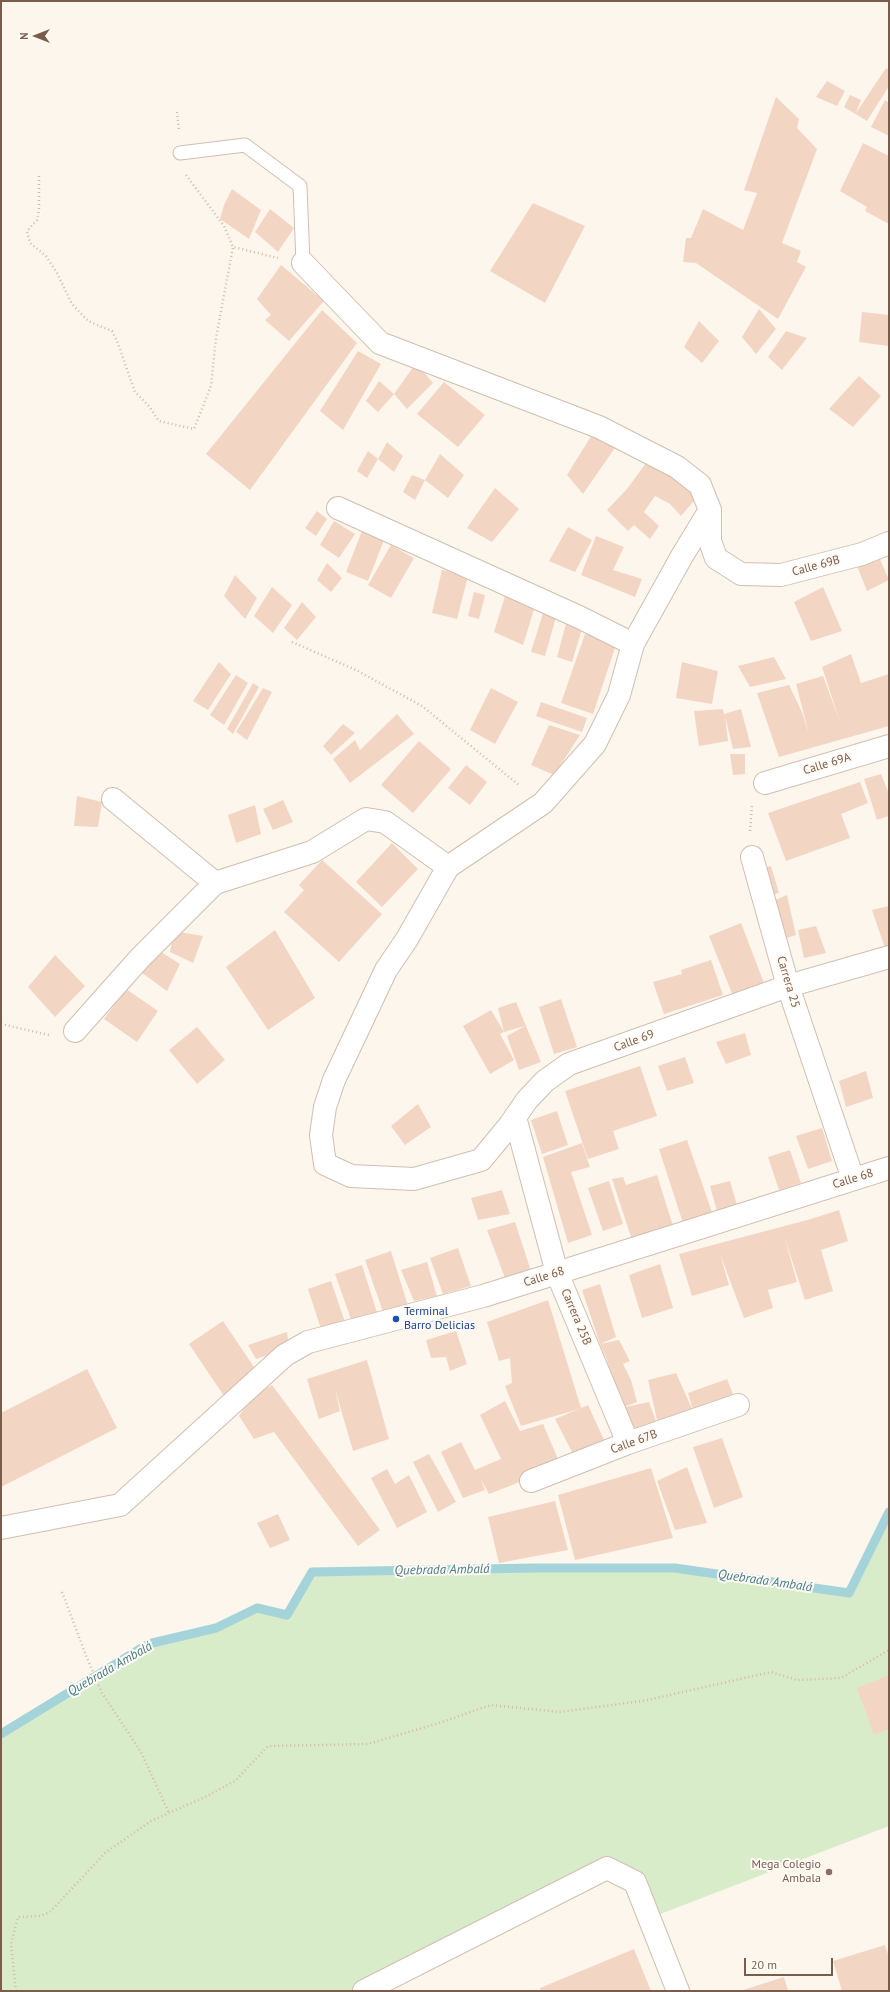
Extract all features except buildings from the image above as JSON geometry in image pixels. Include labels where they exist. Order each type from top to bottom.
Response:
[{"type":"street","points":[[75,1031],[140,958],[215,883],[312,852],[366,819],[385,822],[448,867],[543,803],[595,744],[619,695],[633,644],[682,556],[710,510],[700,485],[677,467],[600,427],[380,343],[303,263]]},
{"type":"street","points":[[338,508],[579,617],[633,644]]},
{"type":"street","name":"Calle 69B","points":[[710,510],[710,541],[716,558],[741,574],[781,575],[862,554],[889,543]]},
{"type":"street","name":"Calle 69A","points":[[765,783],[889,746]]},
{"type":"street","points":[[113,799],[215,883]]},
{"type":"street","name":"Carrera 25","points":[[752,857],[788,986],[853,1179]]},
{"type":"street","name":"Calle 69","points":[[448,867],[407,939],[386,970],[334,1080],[325,1107],[321,1135],[325,1164],[351,1176],[414,1179],[481,1160],[527,1100],[545,1081],[569,1064],[788,986],[889,957]]},
{"type":"street","name":"Carrera 25B","points":[[515,1117],[558,1274],[628,1443]]},
{"type":"street","name":"Calle 68","points":[[1,1528],[120,1505],[284,1355],[308,1342],[483,1296],[558,1274],[889,1168]]},
{"type":"street","name":"Calle 67B","points":[[531,1481],[628,1443],[738,1405]]},
{"type":"street","points":[[364,1991],[607,1868],[636,1882],[678,1991]]},
{"type":"lane","points":[[180,153],[244,145],[300,186],[303,263]]},
{"type":"path","points":[[39,176],[39,210],[37,220],[27,231],[30,242],[46,256],[57,273],[72,304],[88,321],[112,331],[117,341],[128,375],[136,392],[148,405],[159,421],[194,429],[212,386],[216,338],[233,248],[220,220],[181,169],[177,112]]},
{"type":"path","points":[[233,248],[303,263]]},
{"type":"path","points":[[292,642],[356,670],[422,706],[543,803]]},
{"type":"path","points":[[752,857],[750,823],[752,808],[754,800],[765,783]]},
{"type":"path","points":[[1,1024],[51,1035],[75,1031]]},
{"type":"path","points":[[62,1592],[102,1693],[141,1752],[169,1813]]},
{"type":"path","points":[[16,1991],[11,1944],[18,1917],[40,1916],[50,1912],[105,1853],[151,1821],[235,1781],[268,1746],[368,1744],[491,1705],[559,1712],[643,1701],[771,1672],[797,1680],[841,1678],[889,1650]]},
{"type":"green space","points":[[889,1512],[889,1826],[650,1918],[635,1882],[607,1868],[364,1991],[1,1991],[1,1734],[148,1644],[216,1628],[257,1608],[287,1615],[312,1572],[669,1568],[849,1593]]},
{"type":"waterway","name":"Quebrada Ambalá","points":[[1,1734],[148,1644],[216,1628],[257,1608],[287,1615],[312,1572],[536,1568],[675,1568],[849,1593],[889,1512]]},
{"type":"place","name":"Terminal Barro Delicias","points":[[396,1319]]},
{"type":"place","name":"Mega Colegio Ambala","points":[[829,1872]]}]
